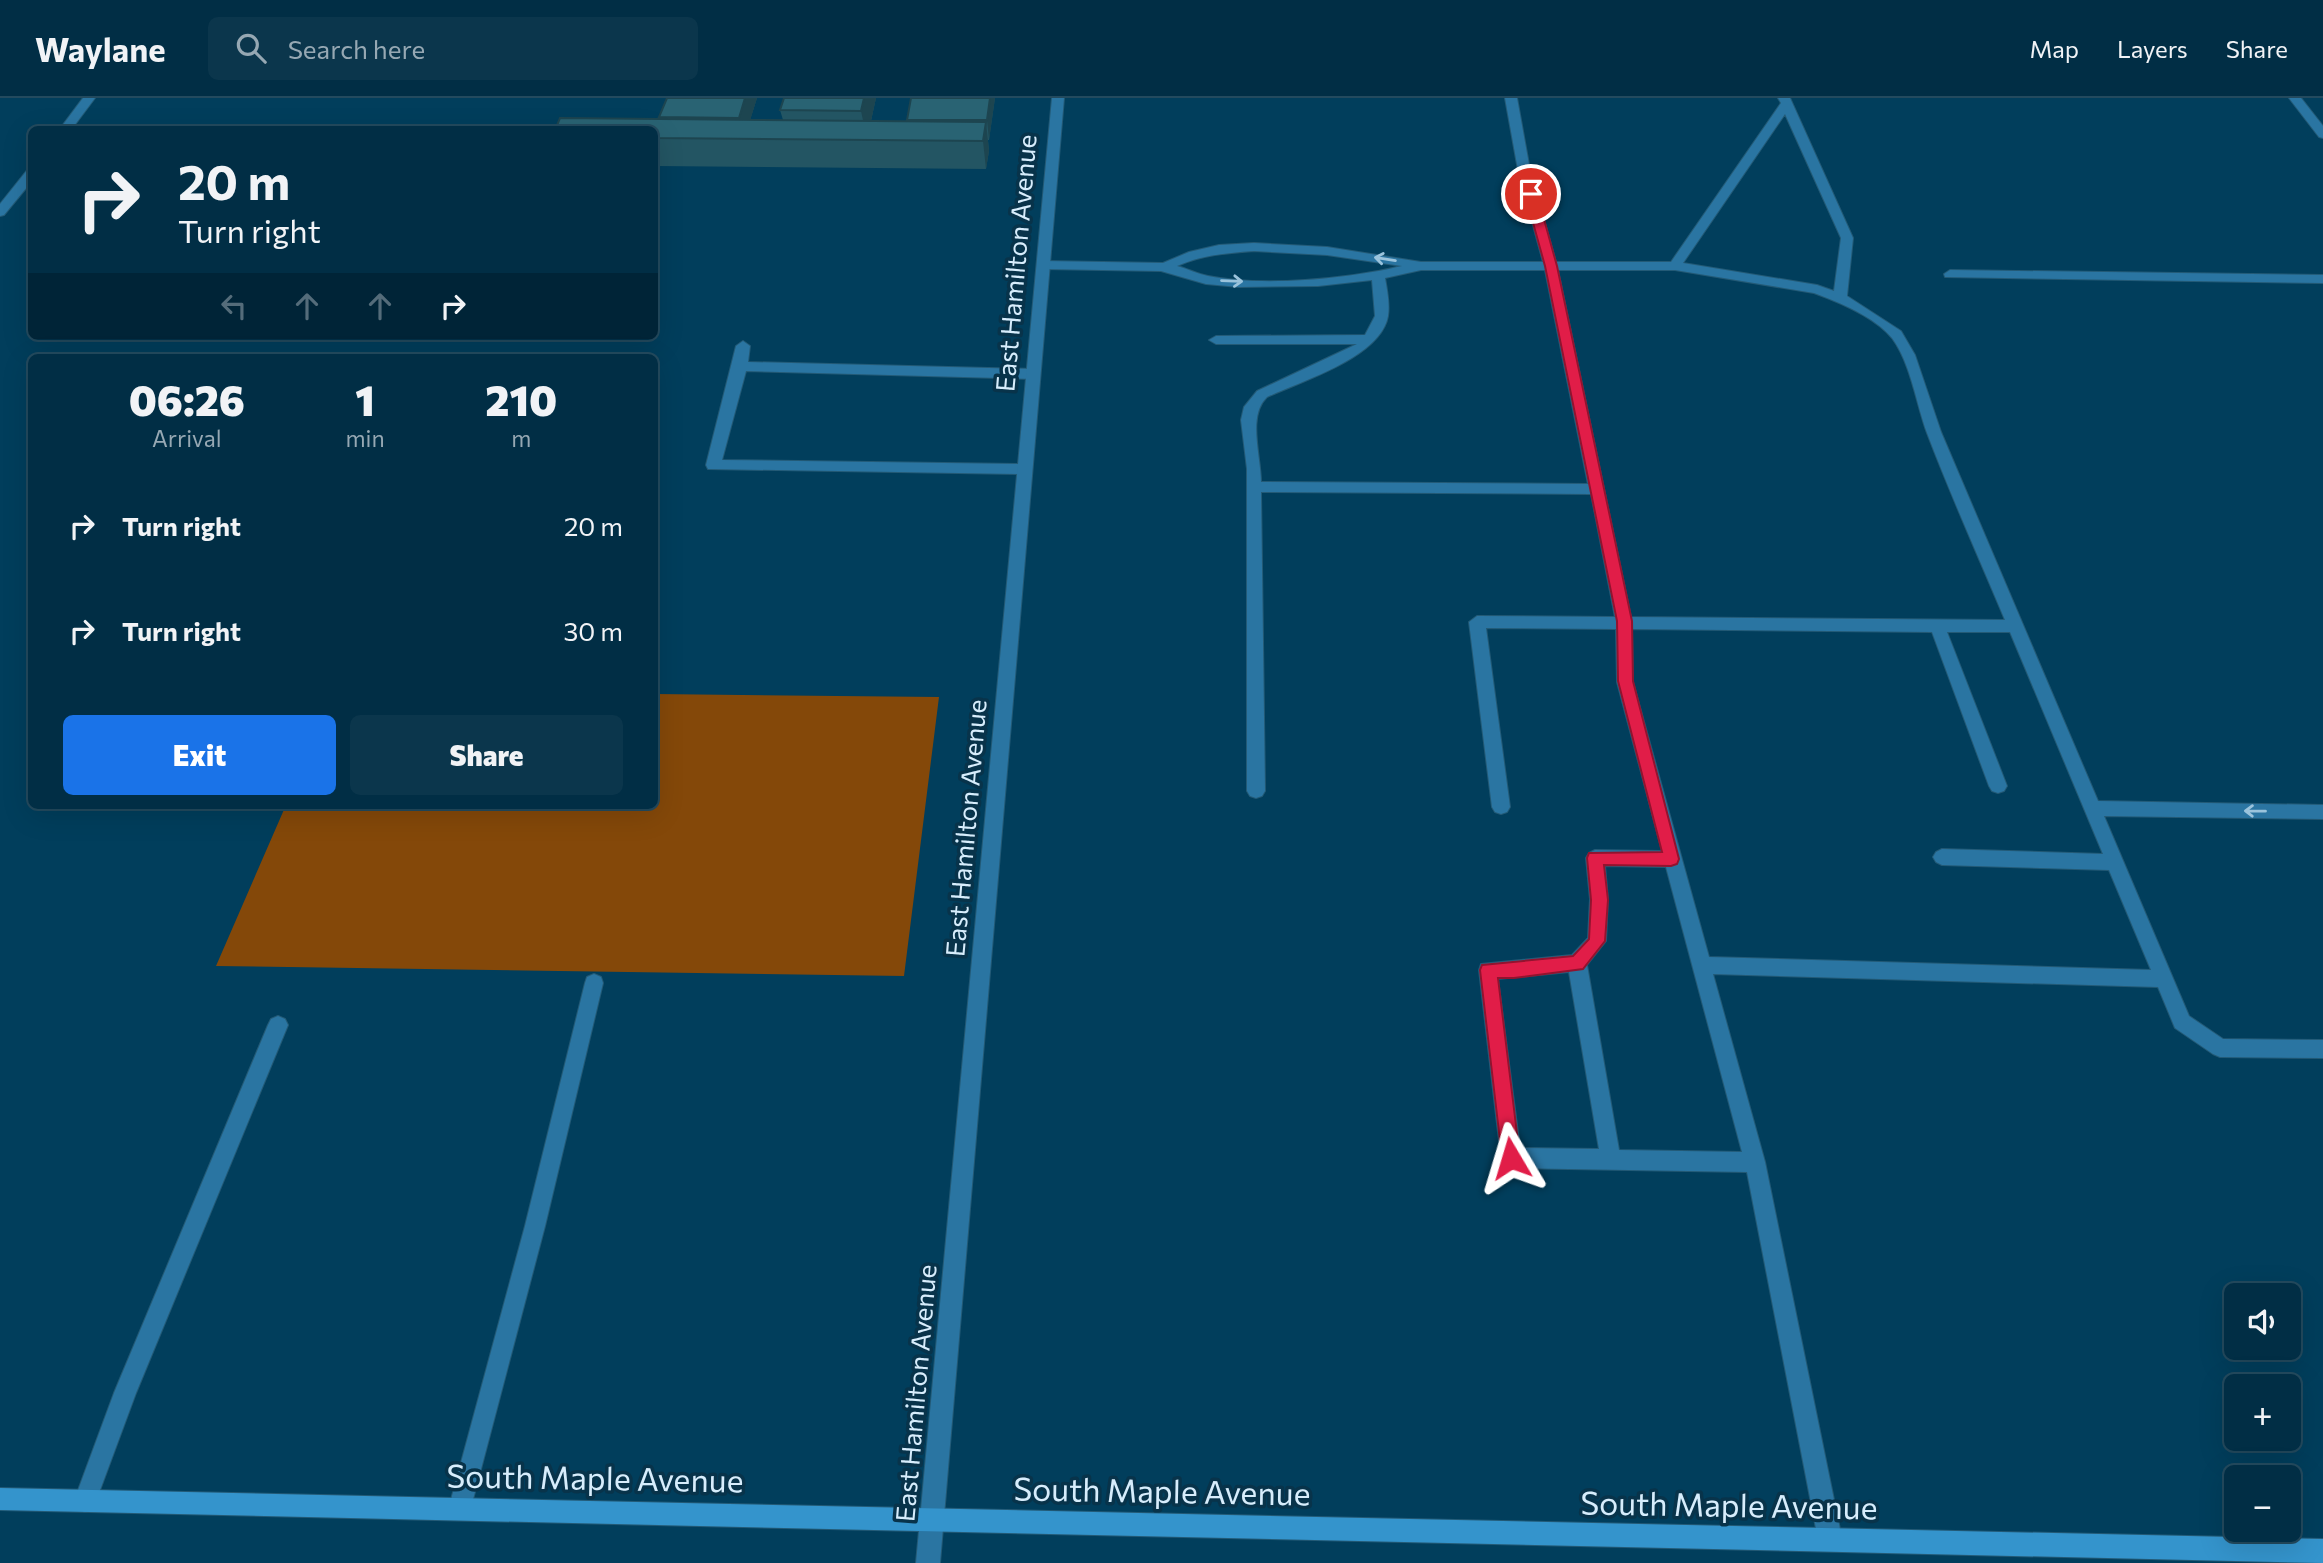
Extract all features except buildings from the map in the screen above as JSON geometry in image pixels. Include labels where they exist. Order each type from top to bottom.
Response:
[{"type":"main road","name":"South Maple Avenue","points":[[0,1499],[460,1507],[2323,1551]]},
{"type":"street","points":[[68,126],[89,98]]},
{"type":"street","name":"East Hamilton Avenue","points":[[928,1563],[1058,98]]},
{"type":"street","points":[[1511,98],[1524,170],[1551,266],[1624,621],[1625,681],[1755,1162],[1830,1539]]},
{"type":"street","points":[[2295,98],[2323,134]]},
{"type":"street","points":[[1675,267],[1785,101]]},
{"type":"street","points":[[1785,101],[1847,237],[1840,298]]},
{"type":"street","points":[[0,212],[28,177]]},
{"type":"street","points":[[1165,267],[1177,260],[1207,252],[1270,248],[1340,253],[1421,265],[1675,267],[1817,289],[1840,298],[1875,318],[1896,334],[1908,355],[1934,432],[2182,1022],[2220,1048],[2323,1049]]},
{"type":"street","points":[[1043,265],[1165,267],[1211,281],[1332,282],[1378,276],[1421,265]]},
{"type":"street","points":[[1950,274],[2323,279]]},
{"type":"street","points":[[1256,792],[1254,487],[1248,413],[1252,401],[1262,394],[1359,349],[1370,339],[1382,323],[1378,276]]},
{"type":"street","points":[[1216,340],[1370,339]]},
{"type":"street","points":[[743,346],[713,465],[1025,469]]},
{"type":"street","points":[[740,366],[1033,374]]},
{"type":"street","points":[[1254,487],[1597,489]]},
{"type":"street","points":[[1501,807],[1477,622],[2016,626]]},
{"type":"street","points":[[1937,625],[1998,786]]},
{"type":"street","points":[[2092,808],[2323,811]]},
{"type":"street","points":[[1942,857],[2114,862]]},
{"type":"street","points":[[1671,859],[1595,858],[1600,900],[1597,941],[1577,964],[1514,971],[1488,970],[1511,1158],[1755,1162]]},
{"type":"street","points":[[1577,964],[1611,1160]]},
{"type":"street","points":[[1701,965],[2163,979]]},
{"type":"street","points":[[460,1507],[535,1226],[594,983]]},
{"type":"street","points":[[85,1501],[125,1393],[278,1025]]},
{"type":"shaded area","points":[[658,694],[939,697],[904,976],[216,966],[284,809],[658,809]]},
{"type":"route","points":[[1511,1158],[1488,970],[1514,971],[1577,964],[1597,941],[1600,900],[1595,858],[1671,859],[1625,681],[1624,621],[1568,344],[1551,266],[1531,194]]}]
